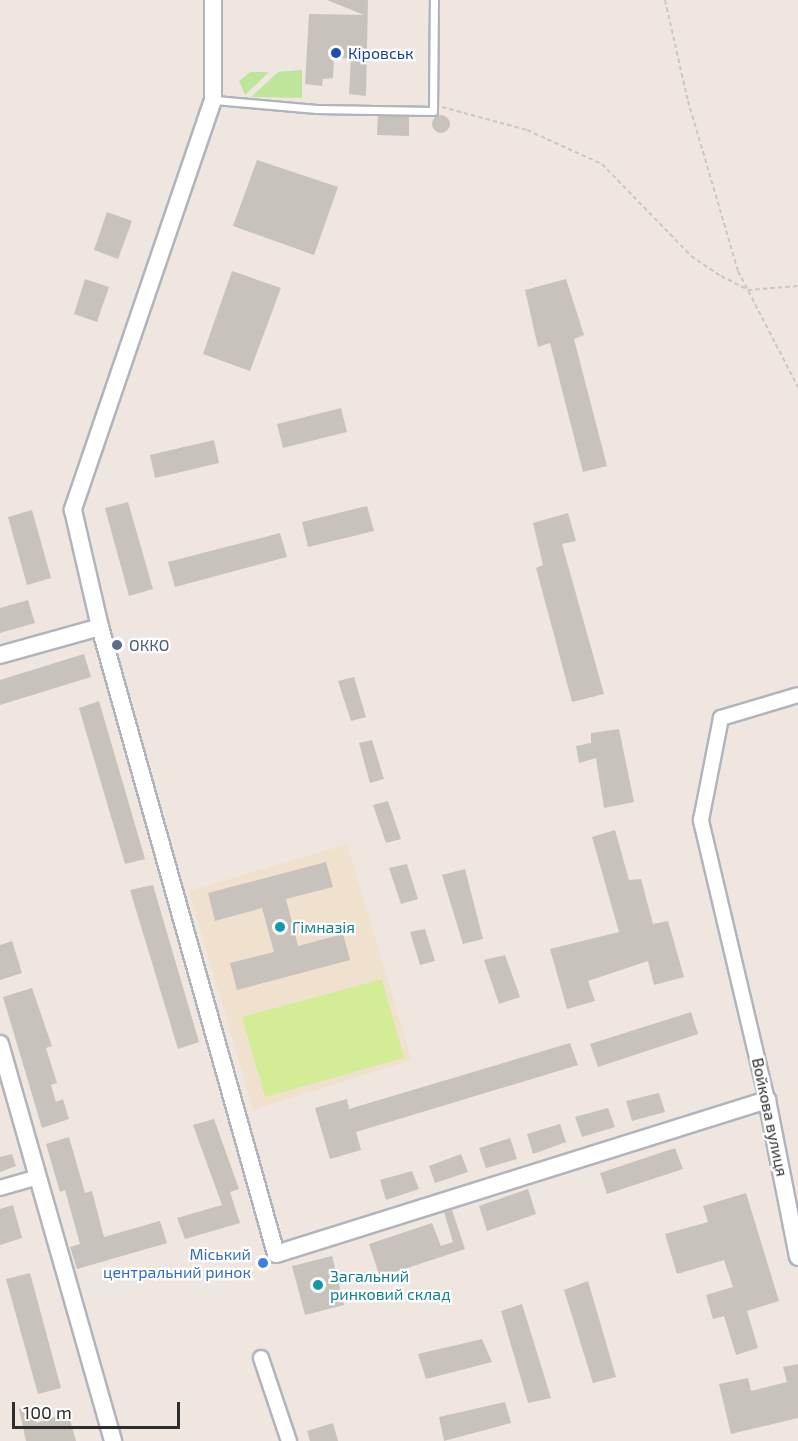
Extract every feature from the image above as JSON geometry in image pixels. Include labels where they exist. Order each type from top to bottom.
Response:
[{"type":"street","points":[[213,0],[213,100],[73,510],[100,627],[276,1254],[767,1100]]},
{"type":"street","points":[[0,655],[100,627]]},
{"type":"street","name":"Войкова вулиця","points":[[798,695],[721,718],[701,820],[767,1100],[798,1257]]},
{"type":"street","points":[[0,1044],[112,1441]]},
{"type":"street","points":[[0,1188],[38,1177]]},
{"type":"street","points":[[261,1358],[289,1441]]},
{"type":"lane","points":[[213,100],[317,109],[433,111],[434,0]]},
{"type":"path","points":[[665,0],[688,101],[738,271],[798,387]]},
{"type":"path","points":[[433,106],[527,130],[602,164],[697,262],[748,290],[798,286]]},
{"type":"shaded area","points":[[347,844],[412,1060],[253,1110],[189,891]]},
{"type":"green space","points":[[302,70],[302,98],[251,97],[278,72]]},
{"type":"green space","points":[[250,72],[269,72],[245,95],[239,81]]},
{"type":"green space","points":[[382,979],[404,1058],[265,1097],[242,1017]]},
{"type":"building","name":"Кіровськ","points":[[327,0],[368,0],[366,96],[349,94],[351,58],[334,59],[333,78],[323,79],[322,86],[305,84],[309,14],[364,15]]},
{"type":"building","points":[[437,115],[445,115],[450,120],[448,131],[437,133],[432,128],[432,120]]},
{"type":"building","points":[[378,116],[409,116],[409,136],[377,135]]},
{"type":"building","points":[[257,160],[338,187],[314,255],[233,226]]},
{"type":"building","points":[[107,212],[132,221],[118,259],[94,250]]},
{"type":"building","points":[[232,271],[281,288],[250,371],[203,354]]},
{"type":"building","points":[[85,279],[109,287],[97,322],[74,314]]},
{"type":"building","points":[[566,279],[584,335],[574,339],[607,466],[583,472],[550,343],[538,347],[525,290]]},
{"type":"building","points":[[341,408],[347,432],[283,448],[277,424]]},
{"type":"building","points":[[214,440],[219,463],[155,478],[150,455]]},
{"type":"building","points":[[128,502],[153,589],[129,596],[105,508]]},
{"type":"building","points":[[367,506],[374,531],[308,547],[302,522]]},
{"type":"building","points":[[32,510],[51,578],[27,585],[8,517]]},
{"type":"building","points":[[568,513],[576,541],[562,544],[604,694],[572,702],[536,568],[543,565],[533,523]]},
{"type":"building","points":[[280,533],[287,557],[175,587],[168,562]]},
{"type":"building","points":[[28,600],[35,623],[0,633],[0,608]]},
{"type":"building","points":[[84,654],[91,677],[0,705],[0,680]]},
{"type":"building","points":[[354,677],[366,717],[351,721],[338,681]]},
{"type":"building","points":[[99,701],[145,859],[125,864],[79,708]]},
{"type":"building","points":[[619,729],[634,802],[604,808],[596,758],[579,763],[576,746],[591,743],[591,733]]},
{"type":"building","points":[[372,740],[384,779],[370,783],[359,743]]},
{"type":"building","points":[[388,801],[401,839],[386,843],[373,805]]},
{"type":"building","points":[[615,830],[629,880],[641,879],[653,924],[668,921],[684,977],[654,985],[648,961],[588,981],[595,1001],[567,1009],[550,949],[619,932],[592,837]]},
{"type":"building","name":"Гімназія","points":[[326,862],[333,887],[286,899],[298,946],[343,934],[350,960],[237,990],[230,963],[274,952],[262,908],[215,921],[208,893]]},
{"type":"building","points":[[407,864],[418,899],[401,904],[389,868]]},
{"type":"building","points":[[465,869],[483,939],[463,944],[442,875]]},
{"type":"building","points":[[153,885],[199,1042],[178,1049],[130,890]]},
{"type":"building","points":[[425,929],[435,961],[420,965],[410,932]]},
{"type":"building","points":[[12,941],[22,973],[0,980],[0,945]]},
{"type":"building","points":[[505,955],[520,997],[499,1004],[484,960]]},
{"type":"building","points":[[32,988],[52,1046],[46,1048],[57,1083],[51,1085],[56,1102],[63,1099],[69,1119],[42,1128],[3,997]]},
{"type":"building","points":[[691,1012],[698,1034],[598,1067],[590,1044]]},
{"type":"building","points":[[570,1043],[578,1065],[356,1132],[361,1150],[330,1159],[315,1108],[347,1099],[349,1109]]},
{"type":"building","points":[[659,1093],[665,1112],[632,1121],[626,1101]]},
{"type":"building","points":[[608,1108],[615,1127],[582,1137],[575,1117]]},
{"type":"building","points":[[214,1119],[239,1189],[230,1192],[240,1223],[185,1239],[177,1218],[222,1205],[193,1125]]},
{"type":"building","points":[[560,1124],[566,1142],[533,1154],[527,1134]]},
{"type":"building","points":[[69,1137],[85,1193],[92,1191],[104,1237],[160,1221],[167,1243],[77,1269],[70,1247],[80,1244],[65,1190],[60,1192],[46,1144]]},
{"type":"building","points":[[510,1138],[517,1159],[486,1168],[479,1148]]},
{"type":"building","points":[[675,1148],[683,1169],[607,1194],[600,1173]]},
{"type":"building","points":[[12,1154],[16,1166],[0,1172],[0,1157]]},
{"type":"building","points":[[461,1154],[468,1172],[435,1183],[429,1166]]},
{"type":"building","points":[[412,1171],[419,1189],[386,1200],[380,1180]]},
{"type":"building","points":[[528,1189],[536,1214],[487,1231],[479,1206]]},
{"type":"building","points":[[746,1193],[779,1301],[747,1311],[758,1348],[736,1355],[724,1316],[713,1319],[706,1295],[733,1287],[724,1260],[677,1274],[665,1234],[708,1222],[703,1206]]},
{"type":"building","points":[[13,1205],[22,1238],[0,1245],[0,1209]]},
{"type":"building","points":[[452,1210],[465,1249],[380,1277],[369,1244],[432,1223],[441,1246],[453,1242],[444,1212]]},
{"type":"building","name":"Загальний ринковий склад","points":[[332,1256],[344,1305],[305,1315],[292,1266]]},
{"type":"building","points":[[30,1273],[61,1388],[38,1394],[6,1279]]},
{"type":"building","points":[[588,1281],[616,1377],[593,1383],[564,1290]]},
{"type":"building","points":[[522,1304],[551,1398],[528,1403],[501,1311]]},
{"type":"building","points":[[482,1339],[492,1362],[426,1379],[418,1354]]},
{"type":"building","points":[[798,1364],[798,1418],[731,1434],[719,1384],[748,1378],[751,1391],[787,1382],[783,1367]]},
{"type":"building","points":[[505,1402],[511,1423],[444,1441],[439,1417]]},
{"type":"building","points":[[31,1406],[36,1423],[68,1413],[76,1441],[26,1441],[19,1409]]},
{"type":"building","points":[[333,1423],[338,1441],[310,1441],[307,1431]]},
{"type":"place","name":"Кіровськ","points":[[336,53]]},
{"type":"place","name":"ОККО","points":[[117,645]]},
{"type":"place","name":"Гімназія","points":[[280,927]]},
{"type":"place","name":"Міський центральний ринок","points":[[263,1263]]},
{"type":"place","name":"Загальний ринковий склад","points":[[318,1285]]}]
